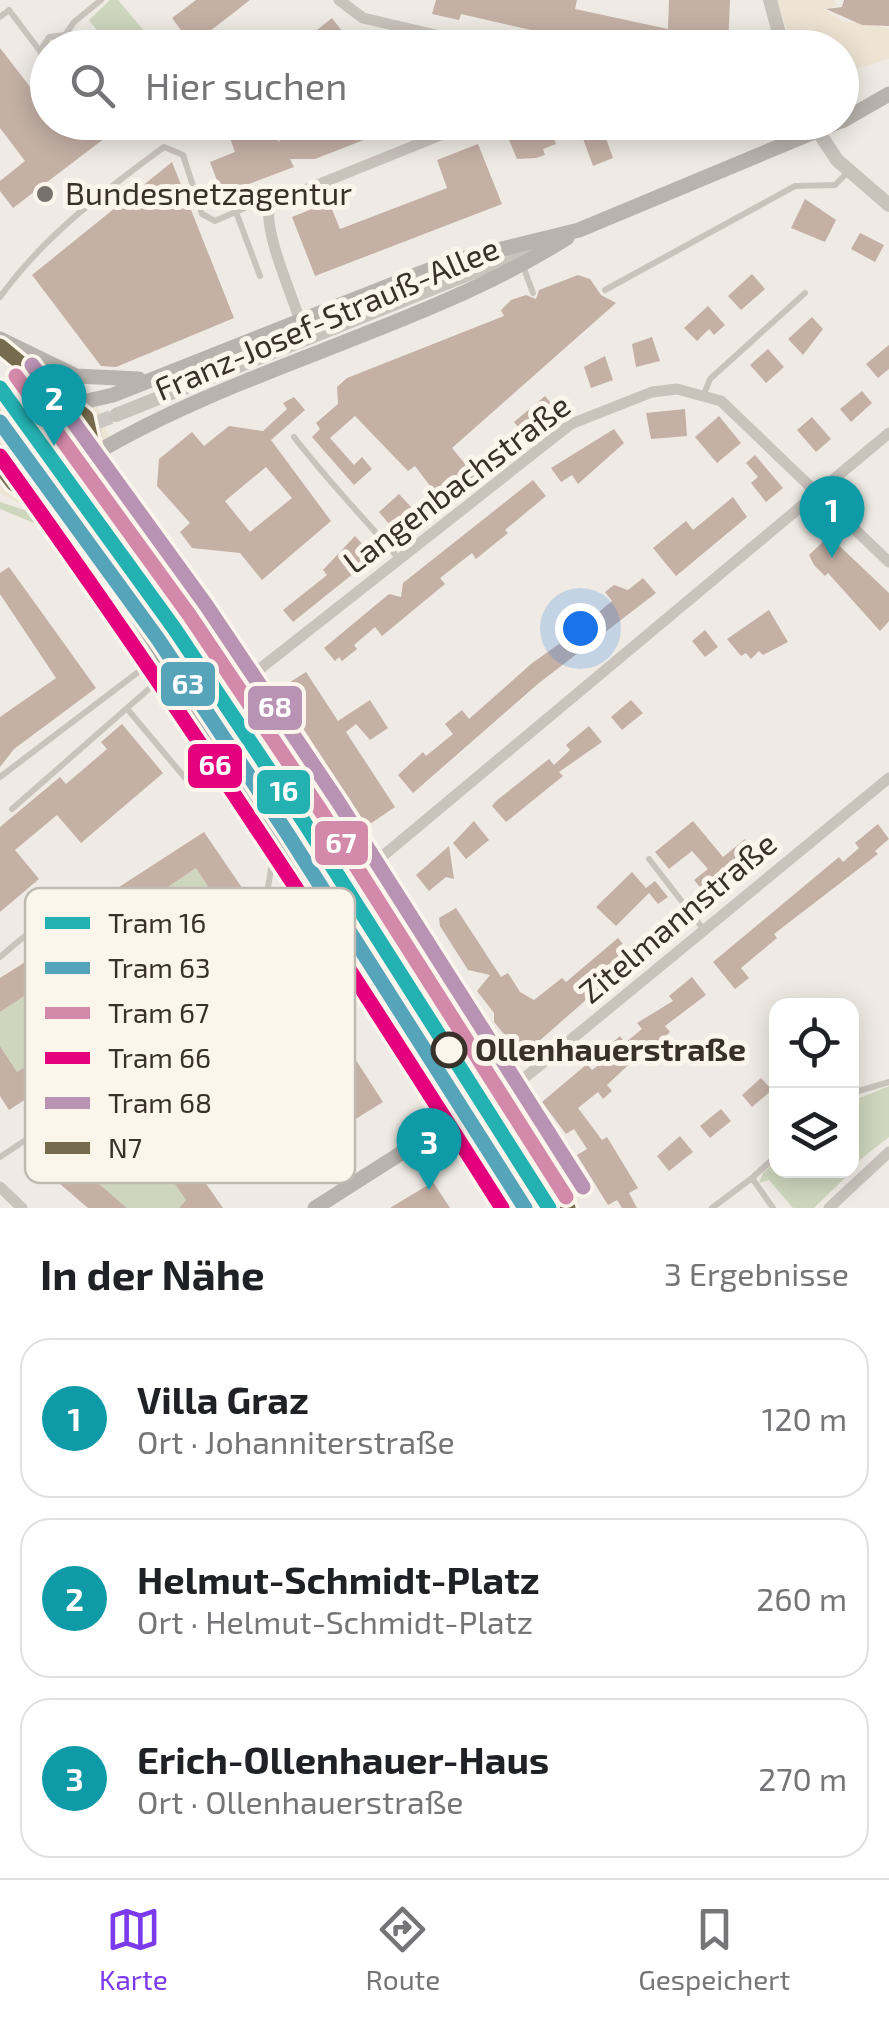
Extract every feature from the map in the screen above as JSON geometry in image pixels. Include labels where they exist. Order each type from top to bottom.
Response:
[{"type":"main road","name":"Franz-Josef-Strauß-Allee","points":[[859,111],[889,94]]},
{"type":"main road","name":"Franz-Josef-Strauß-Allee","points":[[859,116],[889,108]]},
{"type":"main road","name":"Franz-Josef-Strauß-Allee","points":[[74,404],[103,398],[449,262],[579,230],[795,140]]},
{"type":"main road","name":"Franz-Josef-Strauß-Allee","points":[[94,454],[189,406],[523,265],[579,230]]},
{"type":"main road","points":[[0,342],[76,376],[153,378]]},
{"type":"main road","points":[[0,342],[25,371],[74,404],[88,420],[103,488],[123,526],[236,687],[360,875],[568,1208]]},
{"type":"main road","points":[[0,426],[28,408],[74,404]]},
{"type":"main road","points":[[20,487],[56,480],[94,454]]},
{"type":"main road","points":[[0,466],[20,487],[78,528],[318,888]]},
{"type":"main road","points":[[355,946],[519,1208]]},
{"type":"main road","points":[[316,1208],[461,1115]]},
{"type":"street","points":[[338,0],[364,18],[415,30]]},
{"type":"street","points":[[770,0],[778,30]]},
{"type":"street","points":[[300,321],[275,243],[268,212],[270,204],[428,140]]},
{"type":"street","points":[[825,140],[843,165],[889,206]]},
{"type":"street","name":"Franz-Josef-Strauß-Allee","points":[[116,415],[579,230]]},
{"type":"street","name":"Langenbachstraße","points":[[236,687],[571,424],[652,392],[677,389],[704,394]]},
{"type":"street","points":[[704,394],[737,414],[889,562]]},
{"type":"street","points":[[360,875],[889,433]]},
{"type":"street","points":[[0,490],[20,487]]},
{"type":"street","name":"Zitelmannstraße","points":[[500,1098],[889,778]]},
{"type":"street","points":[[829,1208],[889,1152]]},
{"type":"street","points":[[0,1188],[22,1208]]},
{"type":"lane","points":[[68,30],[101,0]]},
{"type":"lane","points":[[0,17],[9,10],[30,37]]},
{"type":"lane","points":[[0,298],[26,260],[105,190],[164,147],[184,155],[202,214],[215,221],[258,202],[270,204]]},
{"type":"lane","points":[[605,290],[795,186],[834,185],[843,165]]},
{"type":"lane","points":[[236,212],[260,276]]},
{"type":"lane","points":[[523,265],[533,292]]},
{"type":"lane","points":[[704,394],[710,379],[805,293]]},
{"type":"lane","points":[[294,437],[339,495],[356,507],[398,559]]},
{"type":"lane","points":[[12,808],[129,711],[159,680],[160,656]]},
{"type":"lane","points":[[0,777],[160,656]]},
{"type":"lane","points":[[129,711],[186,779]]},
{"type":"lane","points":[[269,888],[279,828]]},
{"type":"lane","points":[[649,859],[705,931]]},
{"type":"lane","points":[[0,956],[25,938]]},
{"type":"lane","points":[[859,1091],[889,1082]]},
{"type":"lane","points":[[0,1157],[25,1140]]},
{"type":"lane","points":[[712,1208],[769,1162]]},
{"type":"lane","points":[[752,1178],[774,1208]]},
{"type":"green space","points":[[110,0],[118,0],[143,30],[97,30],[89,20]]},
{"type":"green space","points":[[91,490],[122,545],[255,727],[396,945],[391,948],[310,820],[295,829],[333,888],[327,888],[238,752],[236,737],[92,524],[98,519]]},
{"type":"green space","points":[[0,502],[40,515],[67,532],[51,530],[0,509]]},
{"type":"green space","points":[[196,868],[209,888],[166,888]]},
{"type":"green space","points":[[355,923],[377,957],[374,959],[355,930]]},
{"type":"green space","points":[[25,996],[25,1067],[17,1072],[0,1046],[0,1012]]},
{"type":"green space","points":[[889,1086],[889,1137],[859,1161],[859,1098]]},
{"type":"green space","points":[[769,1167],[769,1178],[845,1178],[814,1208],[793,1208],[769,1180],[759,1183]]},
{"type":"green space","points":[[98,1183],[174,1183],[186,1200],[179,1208],[127,1208]]},
{"type":"shaded area","points":[[777,0],[834,0],[837,6],[824,9],[842,21],[889,28],[889,59],[859,68],[859,30],[787,30]]},
{"type":"shaded area","points":[[37,377],[70,383],[85,393],[97,405],[109,437],[108,454],[94,485],[63,506],[45,509],[26,507],[0,493],[0,393]]},
{"type":"building","points":[[196,0],[250,0],[211,30],[181,30],[172,18]]},
{"type":"building","points":[[436,0],[577,0],[575,9],[668,29],[669,0],[730,0],[729,30],[531,30],[461,14],[459,20],[432,14]]},
{"type":"building","points":[[844,0],[889,0],[889,26],[862,25],[826,9],[842,7]]},
{"type":"building","points":[[332,18],[341,30],[317,30]]},
{"type":"building","points":[[0,48],[30,87],[30,140],[102,140],[13,208],[0,191],[0,181],[25,161],[0,128]]},
{"type":"building","points":[[231,140],[364,140],[315,159],[290,159],[294,167],[222,194],[210,162],[235,152]]},
{"type":"building","points":[[509,140],[555,140],[556,144],[543,149],[545,155],[517,159]]},
{"type":"building","points":[[584,140],[606,140],[613,158],[593,166]]},
{"type":"building","points":[[478,144],[502,204],[315,276],[292,217],[329,202],[340,229],[447,188],[437,160]]},
{"type":"building","points":[[172,162],[234,318],[116,367],[101,366],[32,275]]},
{"type":"building","points":[[805,199],[836,220],[825,242],[791,228]]},
{"type":"building","points":[[860,233],[884,245],[875,262],[851,249]]},
{"type":"building","points":[[752,274],[765,289],[741,310],[728,296]]},
{"type":"building","points":[[578,275],[590,279],[601,295],[616,303],[452,448],[475,476],[443,503],[415,466],[408,471],[355,416],[330,438],[354,465],[362,457],[372,469],[354,485],[312,437],[320,429],[316,423],[338,404],[337,387],[347,378],[504,316],[501,310],[511,300],[526,295],[536,299],[539,290]]},
{"type":"building","points":[[708,306],[725,325],[714,335],[709,329],[697,341],[684,328]]},
{"type":"building","points":[[812,317],[823,329],[803,355],[788,339]]},
{"type":"building","points":[[652,337],[660,361],[636,367],[632,344]]},
{"type":"building","points":[[889,345],[889,369],[878,378],[866,364]]},
{"type":"building","points":[[768,349],[784,367],[766,383],[750,365]]},
{"type":"building","points":[[605,356],[613,380],[591,388],[584,367]]},
{"type":"building","points":[[862,391],[872,403],[851,422],[840,409]]},
{"type":"building","points":[[545,396],[554,407],[523,433],[514,422]]},
{"type":"building","points":[[294,397],[305,410],[271,440],[331,521],[262,580],[240,553],[192,548],[180,532],[190,523],[157,486],[159,459],[192,432],[204,446],[229,426],[263,431],[287,409],[283,403]],"holes":[[[266,467],[292,498],[250,532],[225,501]]]},
{"type":"building","points":[[685,409],[687,436],[651,439],[646,413]]},
{"type":"building","points":[[719,416],[741,443],[717,463],[695,437]]},
{"type":"building","points":[[812,417],[831,439],[816,452],[797,430]]},
{"type":"building","points":[[614,429],[624,443],[578,484],[572,475],[561,482],[551,468]]},
{"type":"building","points":[[755,455],[783,488],[766,502],[751,483],[758,477],[746,463]]},
{"type":"building","points":[[533,480],[546,496],[505,530],[508,533],[476,559],[472,553],[440,578],[445,584],[382,636],[375,627],[354,645],[357,649],[342,661],[339,657],[335,661],[324,648],[389,594],[401,597],[403,583]]},
{"type":"building","points":[[399,494],[411,507],[390,525],[379,512]]},
{"type":"building","points":[[733,497],[747,517],[676,576],[653,548],[686,521],[693,530]]},
{"type":"building","points":[[355,536],[374,557],[293,622],[283,610],[327,575],[323,570]]},
{"type":"building","points":[[829,536],[889,593],[889,621],[880,631],[828,573],[825,576],[814,565],[809,555]]},
{"type":"building","points":[[9,567],[96,688],[14,749],[0,767],[0,717],[56,678],[0,594],[0,573]]},
{"type":"building","points":[[643,578],[656,593],[539,683],[413,793],[398,775],[423,752],[426,756],[453,734],[445,724],[462,710],[469,719],[531,664],[570,636],[612,601],[605,592],[614,585],[628,590]]},
{"type":"building","points":[[769,610],[788,642],[763,655],[759,651],[751,659],[746,653],[741,656],[727,639]]},
{"type":"building","points":[[705,630],[718,647],[705,657],[692,641]]},
{"type":"building","points":[[306,672],[338,721],[370,700],[388,728],[370,740],[356,724],[346,732],[395,807],[367,826],[284,699],[293,693],[287,684]]},
{"type":"building","points":[[631,700],[643,713],[622,730],[611,717]]},
{"type":"building","points":[[122,724],[163,773],[81,843],[57,815],[15,850],[39,879],[0,912],[0,827],[60,777],[66,784],[107,749],[101,742]]},
{"type":"building","points":[[589,726],[602,742],[559,772],[563,776],[506,822],[492,806],[496,801],[549,759],[554,765],[570,750],[566,745]]},
{"type":"building","points":[[474,821],[489,840],[466,859],[453,843]]},
{"type":"building","points":[[693,821],[723,857],[745,839],[758,855],[708,897],[694,880],[708,869],[692,851],[669,869],[655,852]]},
{"type":"building","points":[[878,824],[889,839],[875,851],[878,854],[774,934],[777,938],[741,968],[749,978],[735,989],[713,962],[839,857],[843,862],[859,848],[855,843]]},
{"type":"building","points":[[204,832],[242,888],[209,888],[196,868],[166,888],[118,888]]},
{"type":"building","points":[[449,846],[454,879],[446,877],[429,891],[416,875]]},
{"type":"building","points":[[632,872],[646,888],[655,881],[668,897],[658,904],[649,893],[616,926],[596,907]]},
{"type":"building","points":[[456,908],[501,977],[508,973],[520,992],[534,1000],[562,978],[566,982],[618,938],[634,958],[522,1056],[494,1022],[494,1013],[477,991],[490,975],[468,970],[440,926],[439,918]]},
{"type":"building","points":[[25,962],[25,996],[0,1012],[0,978]]},
{"type":"building","points":[[692,977],[706,995],[665,1026],[670,1032],[655,1045],[653,1042],[607,1085],[612,1091],[603,1099],[598,1092],[578,1108],[602,1140],[607,1137],[638,1188],[629,1193],[637,1208],[622,1208],[617,1200],[608,1205],[577,1155],[587,1149],[574,1129],[566,1134],[542,1102],[587,1064],[592,1070],[611,1056],[605,1049],[620,1036],[625,1043],[642,1029],[637,1023],[673,1001],[669,996]]},
{"type":"building","points":[[448,1041],[474,1081],[460,1089],[434,1049]]},
{"type":"building","points":[[0,1046],[17,1072],[25,1067],[25,1100],[9,1110],[0,1096]]},
{"type":"building","points":[[355,1059],[383,1102],[355,1119]]},
{"type":"building","points":[[761,1078],[769,1087],[769,1093],[752,1107],[742,1095]]},
{"type":"building","points":[[721,1109],[731,1121],[710,1138],[700,1126]]},
{"type":"building","points":[[680,1136],[693,1152],[669,1171],[657,1156]]},
{"type":"building","points":[[433,1182],[450,1208],[390,1208]]},
{"type":"building","points":[[59,1183],[98,1183],[127,1208],[88,1208]]},
{"type":"building","points":[[174,1183],[206,1183],[223,1208],[179,1208],[186,1200]]},
{"type":"tunnel","points":[[0,460],[116,415]]},
{"type":"tram line","name":"68","points":[[32,365],[206,605],[337,800],[583,1187]]},
{"type":"tram line","name":"67","points":[[16,376],[190,616],[321,811],[566,1197]]},
{"type":"tram line","name":"16","points":[[0,388],[174,628],[346,888]]},
{"type":"tram line","name":"63","points":[[0,422],[158,639],[322,888]]},
{"type":"tram line","name":"66","points":[[0,456],[296,888]]},
{"type":"tram line","name":"16","points":[[355,902],[549,1208]]},
{"type":"tram line","name":"63","points":[[355,940],[525,1208]]},
{"type":"tram line","name":"66","points":[[355,979],[502,1208]]},
{"type":"transit line","name":"N7","points":[[0,346],[86,417],[99,477],[118,516],[352,867],[568,1208]]},
{"type":"transit line","name":"N7","points":[[0,466],[13,483],[78,528],[122,591]]},
{"type":"place","name":"Bundesnetzagentur","points":[[45,194]]},
{"type":"place","name":"Helmut-Schmidt-Platz","points":[[54,446]]},
{"type":"place","name":"Villa Graz","points":[[832,558]]},
{"type":"place","name":"Ollenhauerstraße","points":[[449,1050]]},
{"type":"place","name":"Erich-Ollenhauer-Haus","points":[[429,1190]]}]
